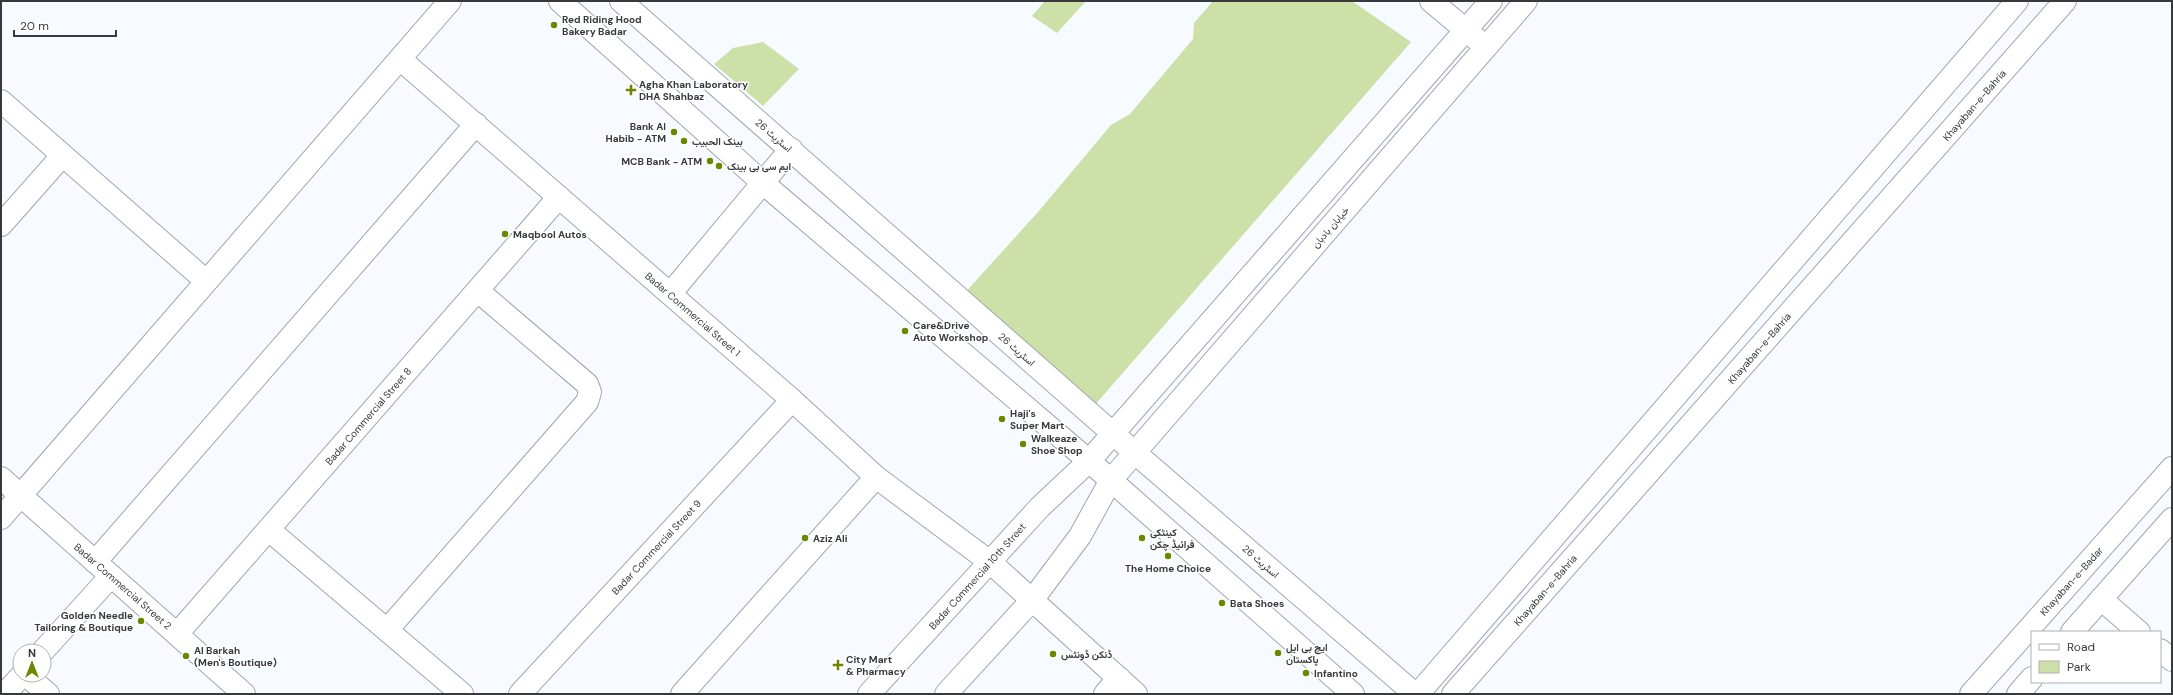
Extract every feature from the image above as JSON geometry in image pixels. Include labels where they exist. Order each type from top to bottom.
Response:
[{"type":"street","points":[[1,518],[450,1]]},
{"type":"street","points":[[560,1],[763,183],[1111,480],[1353,694]]},
{"type":"street","name":"اسٹریٹ 26","points":[[621,1],[1134,452],[1416,694]]},
{"type":"street","points":[[1431,1],[1486,47]]},
{"type":"street","points":[[1113,433],[1492,1]]},
{"type":"street","name":"خیابان بادبان","points":[[1111,480],[1526,1]]},
{"type":"street","points":[[1416,694],[2017,1]]},
{"type":"street","name":"Khayaban-e-Bahria","points":[[1453,694],[2065,1]]},
{"type":"street","name":"Badar Commercial Street 1","points":[[400,59],[792,400],[876,477],[990,562],[1033,599]]},
{"type":"street","points":[[1,101],[206,281]]},
{"type":"street","points":[[95,562],[476,124]]},
{"type":"street","points":[[670,294],[791,149]]},
{"type":"street","points":[[1,224],[62,156]]},
{"type":"street","name":"Badar Commercial Street 8","points":[[177,634],[559,197]]},
{"type":"street","points":[[387,630],[582,408],[587,402],[590,392],[587,384],[478,291]]},
{"type":"street","name":"Badar Commercial Street 9","points":[[520,694],[792,400]]},
{"type":"street","name":"Badar Commercial 10th Street","points":[[869,694],[1040,507],[1089,461],[1113,433]]},
{"type":"street","name":"Khayaban-e-Badar","points":[[1971,694],[2172,468]]},
{"type":"street","points":[[682,694],[876,477]]},
{"type":"street","name":"Badar Commercial Street 2","points":[[1,478],[244,694]]},
{"type":"street","points":[[946,694],[1033,599],[1080,536],[1111,480]]},
{"type":"street","points":[[2073,631],[2172,519]]},
{"type":"street","points":[[269,530],[462,694]]},
{"type":"street","points":[[50,643],[111,576]]},
{"type":"street","points":[[1033,599],[1136,694]]},
{"type":"street","points":[[2101,599],[2139,631]]},
{"type":"street","points":[[2161,651],[2172,660]]},
{"type":"street","points":[[1105,694],[1119,678]]},
{"type":"street","points":[[2018,694],[2031,679]]},
{"type":"street","points":[[5,694],[15,683]]},
{"type":"street","points":[[35,683],[48,694]]},
{"type":"green space","points":[[1045,1],[1086,1],[1057,33],[1032,16]]},
{"type":"green space","points":[[1213,1],[1352,1],[1411,42],[1094,406],[963,295],[1038,212],[1111,125],[1130,114],[1193,39],[1194,23]]},
{"type":"green space","points":[[763,42],[799,69],[763,106],[714,64],[733,48]]},
{"type":"place","name":"Red Riding Hood Bakery Badar","points":[[554,25]]},
{"type":"place","name":"Agha Khan Laboratory DHA Shahbaz","points":[[631,90]]},
{"type":"place","name":"Bank Al Habib - ATM","points":[[674,132]]},
{"type":"place","name":"بينک الحبيب","points":[[684,141]]},
{"type":"place","name":"MCB Bank - ATM","points":[[710,161]]},
{"type":"place","name":"ایم سی بی بینک","points":[[719,166]]},
{"type":"place","name":"Maqbool Autos","points":[[505,234]]},
{"type":"place","name":"Care&Drive Auto Workshop","points":[[905,331]]},
{"type":"place","name":"Haji's Super Mart","points":[[1002,419]]},
{"type":"place","name":"Walkeaze Shoe Shop","points":[[1023,444]]},
{"type":"place","name":"Aziz Ali","points":[[805,538]]},
{"type":"place","name":"کینٹکی فرائیڈ چکن","points":[[1142,538]]},
{"type":"place","name":"The Home Choice","points":[[1168,556]]},
{"type":"place","name":"Bata Shoes","points":[[1222,603]]},
{"type":"place","name":"Golden Needle Tailoring & Boutique","points":[[141,621]]},
{"type":"place","name":"ایچ بی ایل پاکستان","points":[[1278,653]]},
{"type":"place","name":"ڈنکن ڈونٹس","points":[[1053,654]]},
{"type":"place","name":"Al Barkah (Men's Boutique)","points":[[186,656]]},
{"type":"place","name":"City Mart & Pharmacy","points":[[838,665]]},
{"type":"place","name":"Infantino","points":[[1306,673]]}]
